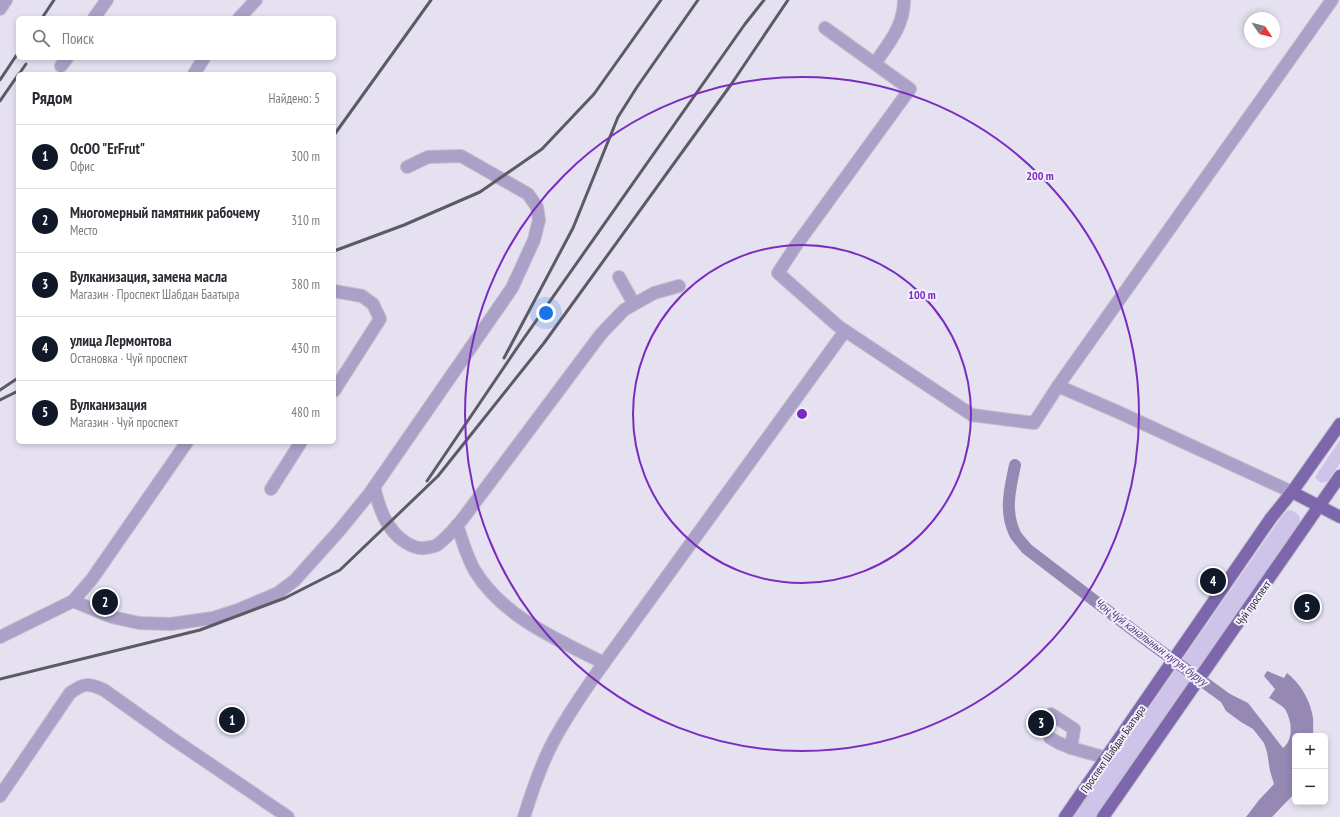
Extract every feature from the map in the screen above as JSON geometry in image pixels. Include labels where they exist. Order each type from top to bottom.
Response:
[{"type":"main road","points":[[1340,424],[1292,492],[1340,517]]},
{"type":"main road","points":[[1319,506],[1340,476]]},
{"type":"main road","name":"Проспект Шабдан Баатыра","points":[[1065,817],[1271,518],[1292,492]]},
{"type":"main road","name":"Чуй проспект","points":[[1103,817],[1319,506]]},
{"type":"street","points":[[0,9],[6,0]]},
{"type":"street","points":[[95,16],[107,0]]},
{"type":"street","points":[[241,16],[256,0]]},
{"type":"street","points":[[875,63],[896,33],[904,10],[904,0]]},
{"type":"street","points":[[825,28],[910,89],[795,247],[778,273],[838,326],[972,415],[1034,423],[1058,386],[1332,0]]},
{"type":"street","points":[[195,72],[203,60]]},
{"type":"street","points":[[73,601],[112,616],[139,623],[171,624],[213,618],[238,610],[278,593],[295,580],[339,531],[374,487],[512,288],[534,240],[539,220],[537,207],[528,194],[461,156],[428,157],[407,167]]},
{"type":"street","points":[[619,277],[634,304]]},
{"type":"street","points":[[374,487],[378,505],[396,537],[411,547],[421,549],[436,546],[450,534],[601,334],[624,310],[654,293],[679,286]]},
{"type":"street","points":[[336,291],[362,296],[373,304],[380,319],[336,388]]},
{"type":"street","points":[[524,817],[531,794],[553,741],[582,695],[845,331]]},
{"type":"street","points":[[1058,386],[1292,492]]},
{"type":"street","points":[[0,637],[73,601],[92,579],[186,444]]},
{"type":"street","points":[[271,489],[300,444]]},
{"type":"street","points":[[457,525],[474,569],[486,588],[518,616],[553,638],[604,663]]},
{"type":"street","points":[[0,796],[70,693],[86,684],[93,685],[104,690],[288,817]]},
{"type":"street","points":[[1051,714],[1074,729],[1071,748]]},
{"type":"street","points":[[1050,738],[1071,748],[1107,758]]},
{"type":"shaded area","points":[[1340,440],[1340,463],[1328,481],[1321,483],[1315,478]]},
{"type":"shaded area","points":[[1291,510],[1299,515],[1300,520],[1298,526],[1096,817],[1073,817],[1282,516],[1287,511]]},
{"type":"shaded area","points":[[1267,671],[1284,678],[1287,673],[1299,686],[1311,707],[1313,733],[1292,733],[1292,796],[1272,817],[1246,817],[1274,784],[1264,743],[1253,729],[1226,711],[1221,702],[1224,691],[1248,703],[1283,748],[1289,740],[1291,730],[1289,719],[1285,709],[1269,698],[1275,689],[1264,676]]},
{"type":"waterway","name":"Чоң Чүй каналынын нугун буруу","points":[[1015,465],[1009,500],[1010,517],[1015,534],[1027,549],[1146,640],[1235,705]]},
{"type":"railway","points":[[43,16],[54,0]]},
{"type":"railway","points":[[336,132],[431,0]]},
{"type":"railway","points":[[336,250],[404,225],[480,192],[542,149],[594,94],[661,0]]},
{"type":"railway","points":[[504,358],[573,228],[618,117],[637,87],[698,0]]},
{"type":"railway","points":[[427,481],[517,348],[745,24],[764,0]]},
{"type":"railway","points":[[0,679],[200,630],[285,598],[340,570],[438,476],[544,343],[730,86],[788,0]]},
{"type":"railway","points":[[0,80],[16,56]]},
{"type":"railway","points":[[20,72],[26,64]]},
{"type":"railway","points":[[0,101],[16,78]]},
{"type":"railway","points":[[0,390],[16,379]]},
{"type":"railway","points":[[0,400],[16,392]]},
{"type":"place","name":"улица Лермонтова","points":[[1213,581]]},
{"type":"place","name":"Многомерный памятник рабочему","points":[[105,602]]},
{"type":"place","name":"Вулканизация","points":[[1307,607]]},
{"type":"place","name":"ОсОО \"ErFrut\"","points":[[232,720]]},
{"type":"place","name":"Вулканизация, замена масла","points":[[1041,723]]}]
